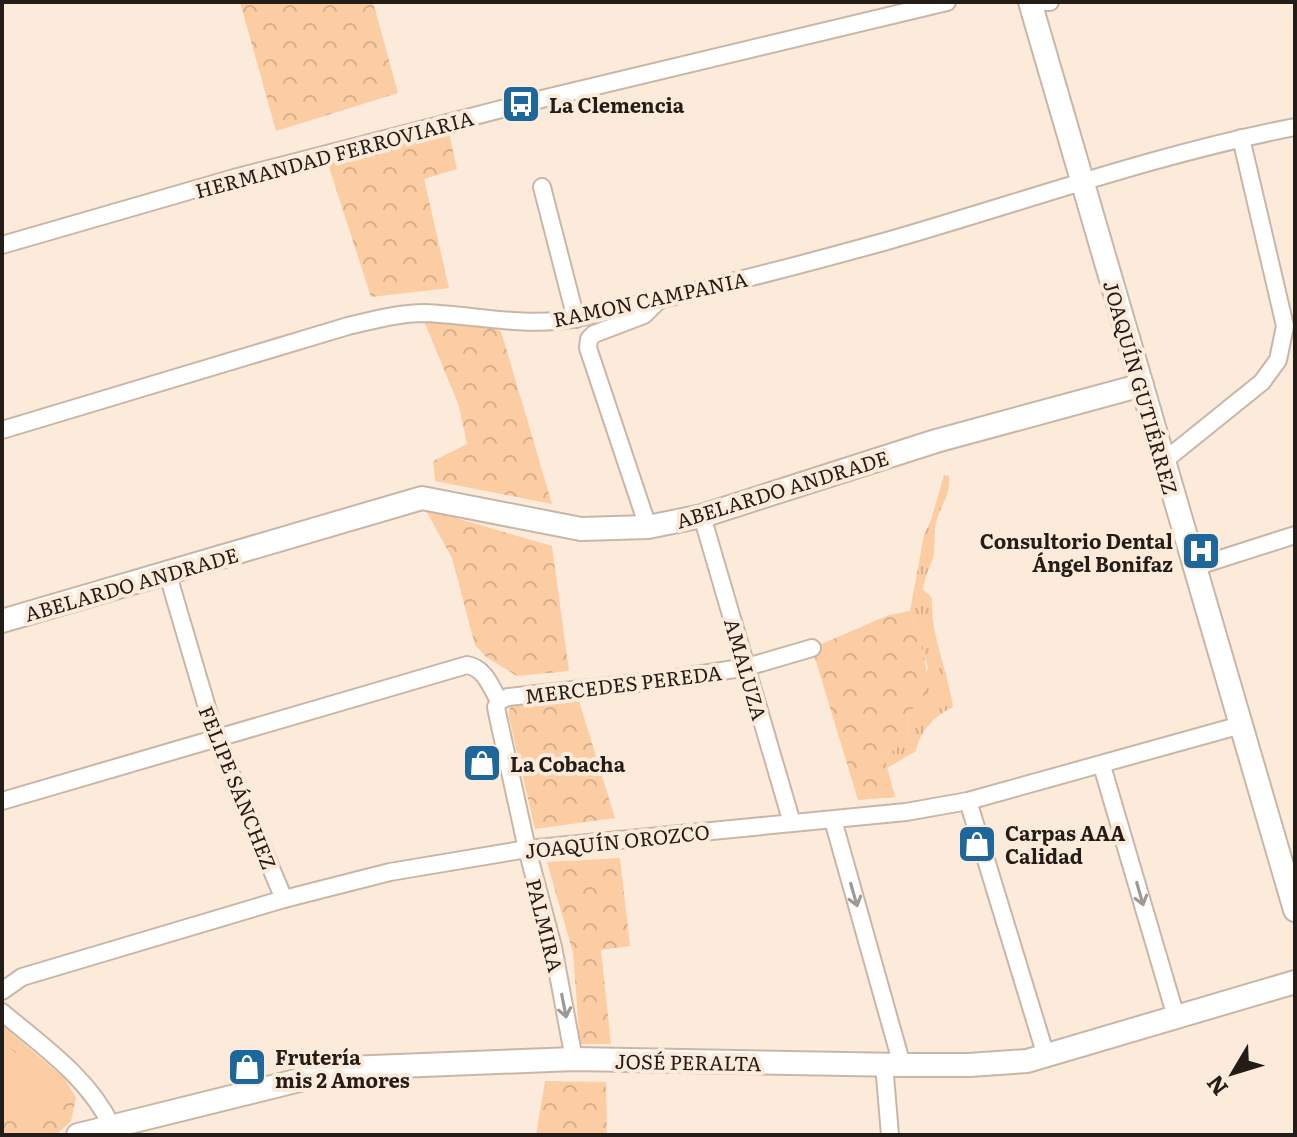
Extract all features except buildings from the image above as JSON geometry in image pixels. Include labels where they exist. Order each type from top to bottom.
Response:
[{"type":"street","name":"HERMANDAD FERROVIARIA","points":[[2,245],[234,178],[521,104],[947,2]]},
{"type":"street","name":"JOAQUÍN GUTIÉRREZ","points":[[1030,2],[1295,910]]},
{"type":"street","points":[[1043,2],[1050,2]]},
{"type":"street","name":"RAMON CAMPANIA","points":[[2,430],[348,326],[384,318],[420,313],[523,323],[576,319],[659,300],[888,241],[1082,181],[1241,138],[1295,127]]},
{"type":"street","points":[[1164,461],[1262,382],[1278,360],[1285,326],[1241,138]]},
{"type":"street","points":[[542,187],[576,319]]},
{"type":"street","points":[[648,527],[588,348],[589,339],[594,334],[644,315],[659,300]]},
{"type":"street","name":"ABELARDO ANDRADE","points":[[2,621],[422,498],[574,528],[648,527],[702,516],[936,441],[1142,385]]},
{"type":"street","name":"AMALUZA","points":[[702,516],[792,823]]},
{"type":"street","points":[[1195,567],[1295,535]]},
{"type":"street","name":"FELIPE SÁNCHEZ","points":[[170,582],[216,738],[284,899]]},
{"type":"street","name":"MERCEDES PEREDA","points":[[499,701],[508,697],[665,680],[747,667],[812,648]]},
{"type":"street","name":"PALMIRA","points":[[216,738],[467,665],[481,671],[499,701],[496,707],[498,717],[527,849],[553,947],[574,1059]]},
{"type":"street","name":"JOAQUÍN OROZCO","points":[[2,991],[22,977],[284,899],[390,872],[527,849],[906,812],[968,801],[1241,725]]},
{"type":"street","points":[[2,801],[216,738]]},
{"type":"street","points":[[1102,766],[1176,1017]]},
{"type":"street","points":[[968,801],[1046,1056]]},
{"type":"street","points":[[833,820],[893,1065],[890,1135]]},
{"type":"street","name":"JOSÉ PERALTA","points":[[78,1135],[348,1068],[574,1059],[998,1064],[1046,1056],[1295,982]]},
{"type":"street","points":[[2,1012],[86,1084],[101,1103],[111,1125]]},
{"type":"green space","points":[[240,2],[373,2],[398,93],[276,131]]},
{"type":"green space","points":[[448,128],[457,169],[424,179],[449,288],[371,297],[327,161]]},
{"type":"green space","points":[[441,319],[480,324],[501,331],[552,504],[435,481],[433,461],[467,444],[459,406],[424,321]]},
{"type":"green space","points":[[944,475],[949,476],[949,488],[936,524],[933,558],[923,589],[932,598],[936,639],[953,707],[929,725],[916,751],[887,768],[884,756],[908,741],[909,711],[928,668],[910,611],[924,535]]},
{"type":"green space","points":[[425,509],[552,546],[569,671],[517,676],[486,657],[475,645],[452,558]]},
{"type":"green space","points":[[910,611],[926,667],[923,703],[909,711],[908,741],[884,756],[895,797],[858,800],[812,648],[889,615]]},
{"type":"green space","points":[[579,701],[615,818],[535,829],[509,709],[514,705]]},
{"type":"green space","points":[[620,858],[630,946],[601,950],[611,1044],[580,1044],[573,953],[547,862]]},
{"type":"green space","points":[[2,1025],[64,1078],[76,1098],[71,1121],[57,1134],[2,1135]]},
{"type":"green space","points":[[2,1042],[66,1093],[40,1122],[2,1104]]},
{"type":"green space","points":[[545,1081],[606,1082],[607,1135],[536,1135]]},
{"type":"place","name":"La Clemencia","points":[[521,104]]},
{"type":"place","name":"Consultorio Dental Ángel Bonifaz","points":[[1201,551]]},
{"type":"place","name":"La Cobacha","points":[[482,763]]},
{"type":"place","name":"Carpas AAA Calidad","points":[[977,844]]},
{"type":"place","name":"Frutería mis 2 Amores","points":[[247,1067]]}]
